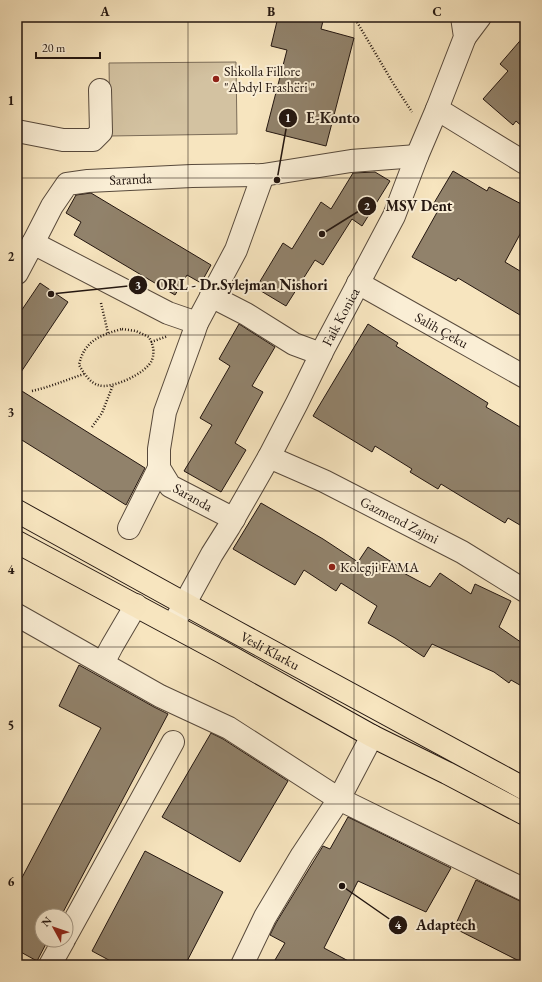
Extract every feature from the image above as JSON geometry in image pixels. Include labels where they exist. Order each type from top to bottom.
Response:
[{"type":"main road","name":"Vesli Klarku","points":[[17,511],[184,604],[525,789]]},
{"type":"main road","name":"Vesli Klarku","points":[[17,542],[136,605],[372,736],[525,814]]},
{"type":"street","name":"Faik Konica","points":[[173,626],[212,554],[234,519],[269,457],[321,354],[394,216],[437,109],[463,27],[480,17]]},
{"type":"street","points":[[17,131],[64,140],[92,140],[101,132],[100,90]]},
{"type":"street","points":[[437,109],[525,163]]},
{"type":"street","name":"Saranda","points":[[17,273],[52,206],[67,184],[88,181],[192,176],[263,175],[351,161],[417,156]]},
{"type":"street","points":[[129,528],[159,468],[159,449],[165,412],[197,323],[236,250],[263,175]]},
{"type":"street","points":[[33,243],[168,313],[197,323]]},
{"type":"street","name":"Salih Çeku","points":[[358,283],[525,377]]},
{"type":"street","points":[[211,296],[246,314],[294,344],[321,354]]},
{"type":"street","name":"Gazmend Zajmi","points":[[269,457],[324,481],[462,552],[525,591]]},
{"type":"street","name":"Saranda","points":[[159,468],[170,486],[234,519]]},
{"type":"street","points":[[103,663],[136,605]]},
{"type":"street","points":[[17,615],[160,696],[229,728],[339,799],[525,890]]},
{"type":"street","points":[[242,965],[265,916],[302,855],[339,799],[372,736]]},
{"type":"street","points":[[74,921],[173,742]]},
{"type":"street","points":[[50,965],[60,948]]},
{"type":"path","points":[[354,17],[406,104],[427,131]]},
{"type":"path","points":[[122,329],[136,331],[149,336],[154,349],[152,362],[142,371],[113,385],[97,385],[84,374],[79,365],[81,356],[87,347],[95,340],[108,333],[122,329]]},
{"type":"path","points":[[32,391],[84,374]]},
{"type":"path","points":[[92,427],[102,413],[113,385]]},
{"type":"shaded area","points":[[236,62],[237,134],[110,136],[109,63]]},
{"type":"building","points":[[278,17],[324,17],[321,29],[354,38],[326,146],[266,131],[287,50],[271,46]]},
{"type":"building","points":[[525,35],[525,129],[516,121],[513,125],[483,99],[508,71],[500,64]]},
{"type":"building","points":[[453,171],[487,191],[489,187],[525,206],[525,225],[505,262],[525,274],[525,318],[458,278],[456,281],[412,257],[440,207],[434,203]]},
{"type":"building","points":[[375,172],[390,181],[362,226],[352,219],[323,265],[315,260],[286,306],[256,288],[283,243],[292,249],[321,202],[331,209],[353,173]]},
{"type":"building","points":[[91,193],[211,265],[201,283],[187,275],[175,295],[74,235],[81,222],[66,213],[76,195]]},
{"type":"building","points":[[40,283],[68,302],[17,378],[17,317]]},
{"type":"building","points":[[239,324],[275,347],[252,386],[263,392],[235,443],[246,450],[221,492],[184,471],[212,425],[200,418],[230,366],[219,359]]},
{"type":"building","points":[[368,324],[398,343],[396,346],[488,403],[486,407],[525,430],[525,528],[508,518],[505,523],[441,484],[438,489],[410,472],[412,469],[375,446],[372,452],[313,416]]},
{"type":"building","points":[[17,388],[145,468],[126,505],[17,437]]},
{"type":"building","points":[[261,503],[323,539],[358,562],[368,547],[398,566],[396,569],[430,587],[440,573],[471,594],[475,584],[511,601],[499,627],[525,645],[525,688],[511,680],[509,683],[494,672],[432,644],[424,657],[368,623],[377,606],[341,583],[336,591],[304,570],[295,585],[233,549]]},
{"type":"building","points":[[79,665],[168,714],[65,908],[34,908],[34,948],[44,948],[37,961],[17,950],[17,887],[101,728],[59,706]]},
{"type":"building","points":[[211,733],[223,739],[288,781],[240,862],[162,817]]},
{"type":"building","points":[[348,817],[451,868],[426,912],[358,881],[324,948],[356,965],[272,965],[285,943],[270,935],[276,923],[323,846],[330,849]]},
{"type":"building","points":[[145,851],[223,892],[185,965],[118,965],[92,951]]},
{"type":"building","points":[[476,880],[525,902],[525,964],[454,928]]},
{"type":"place","name":"Shkolla Fillore \"Abdyl Frashëri \"","points":[[216,79]]},
{"type":"place","name":"E-Konto","points":[[277,180]]},
{"type":"place","name":"MSV Dent","points":[[322,234]]},
{"type":"place","name":"ORL - Dr.Sylejman Nishori","points":[[51,294]]},
{"type":"place","name":"Kolegji FAMA","points":[[332,567]]},
{"type":"place","name":"Adaptech","points":[[342,886]]}]
